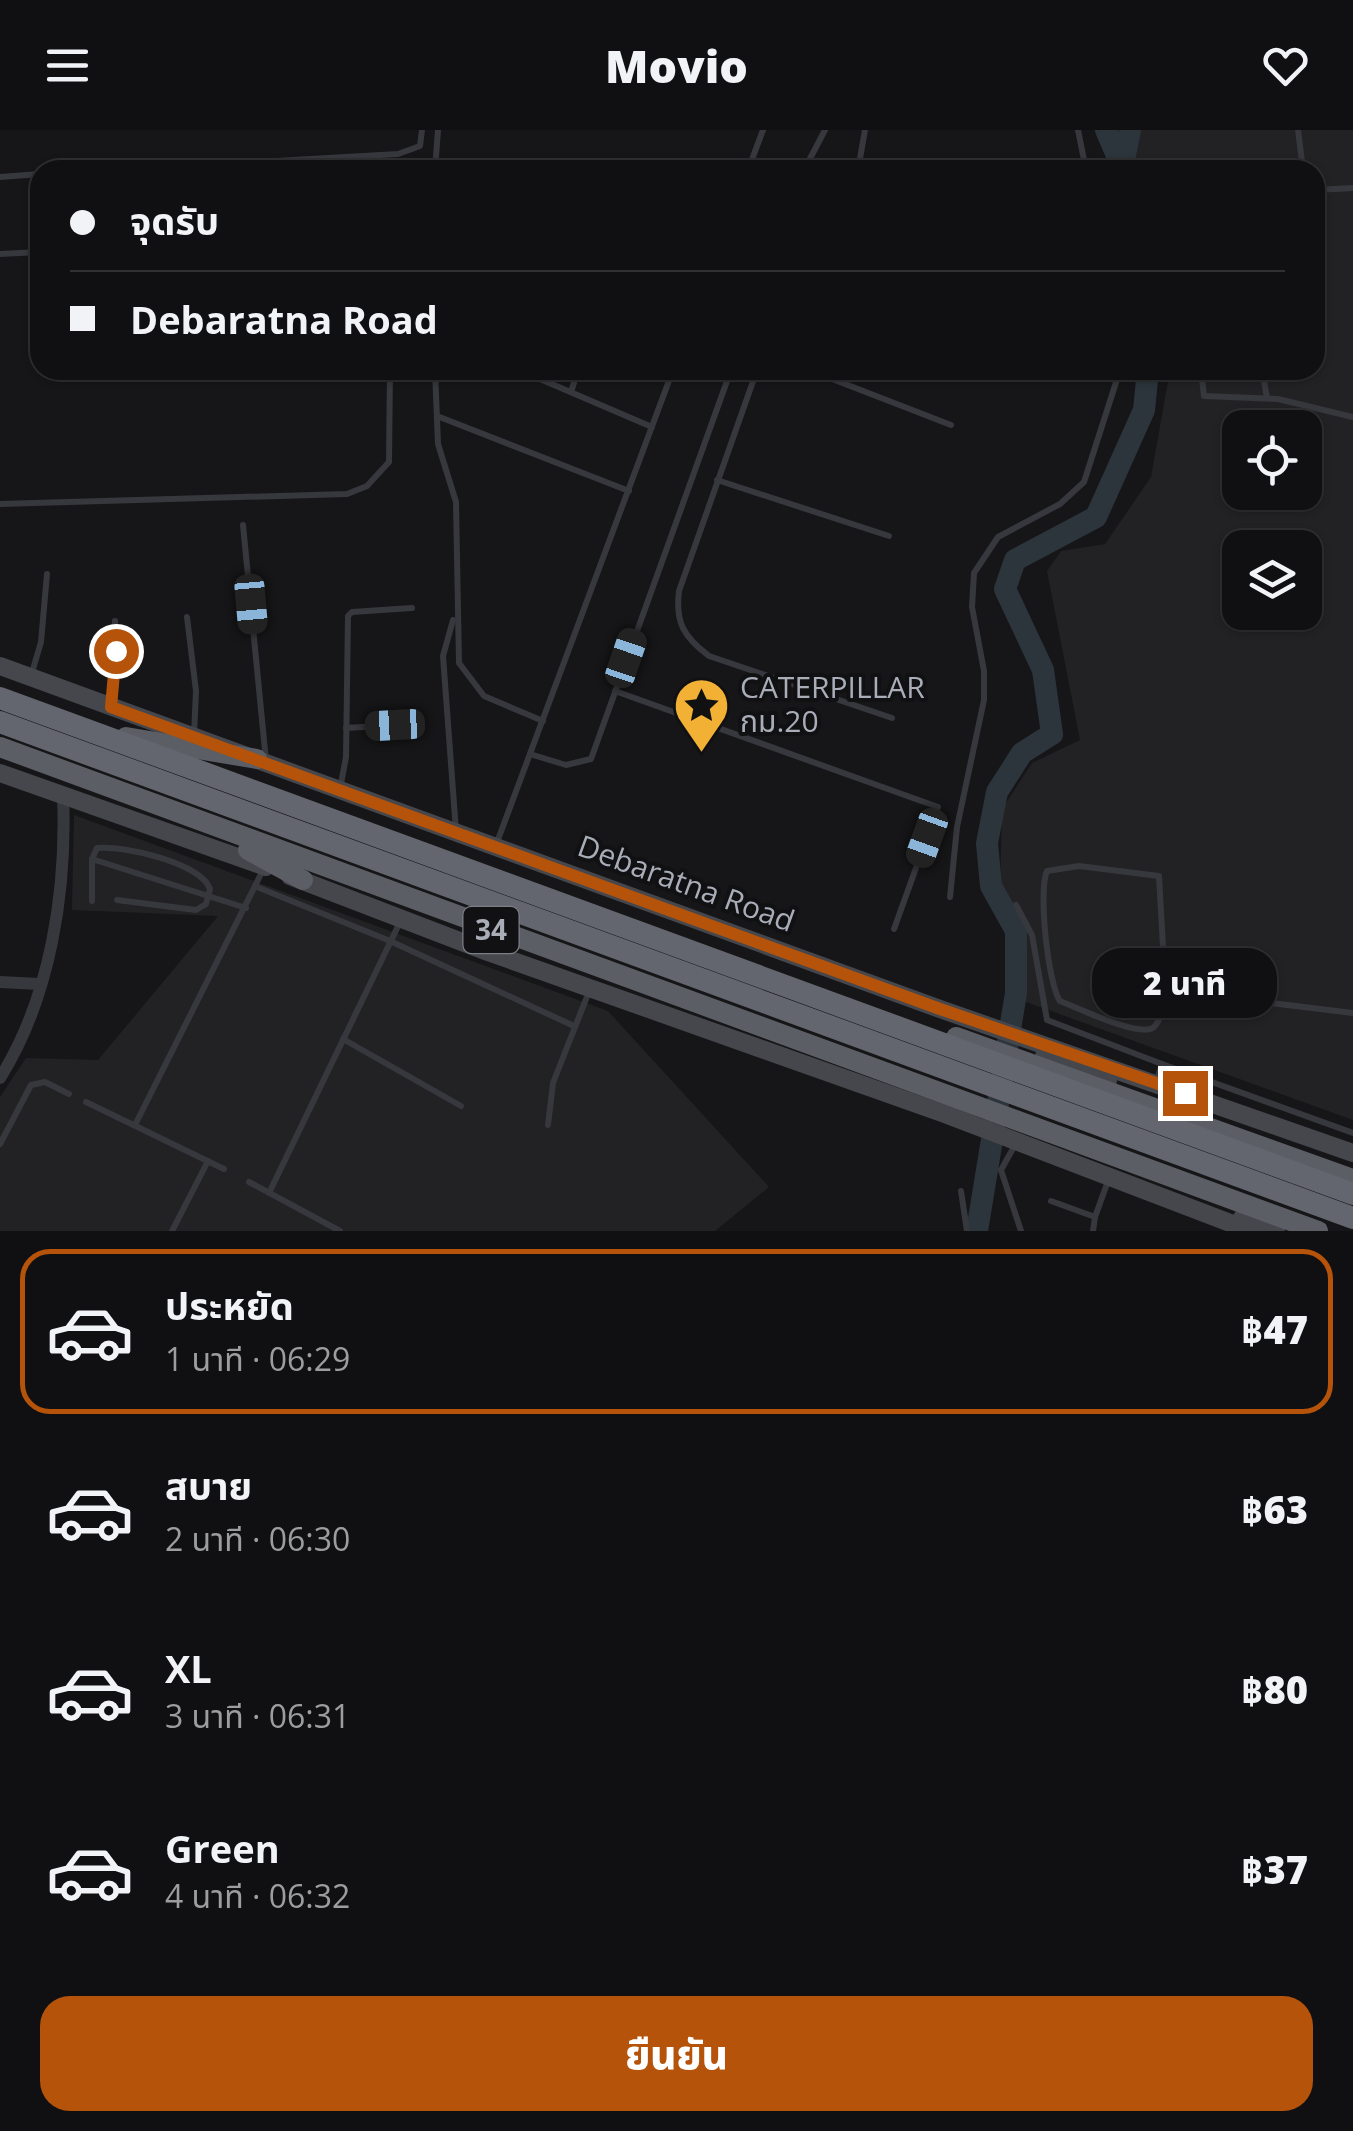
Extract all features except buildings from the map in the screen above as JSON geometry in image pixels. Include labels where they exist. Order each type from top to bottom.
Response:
[{"type":"highway","name":"Debaratna Road","points":[[0,689],[124,737],[1007,1043],[1353,1179]]},
{"type":"highway","points":[[0,698],[1353,1194]]},
{"type":"highway","points":[[0,722],[1353,1218]]},
{"type":"highway","points":[[124,737],[262,761]]},
{"type":"highway","name":"34","points":[[0,748],[981,1118],[1012,1117],[1318,1231]]},
{"type":"highway","points":[[177,812],[304,880]]},
{"type":"main road","name":"Debaratna Road","points":[[0,666],[940,1009],[1007,1043],[1156,1083],[1353,1153]]},
{"type":"main road","name":"34","points":[[0,773],[304,880],[590,988],[981,1118],[1010,1140]]},
{"type":"main road","points":[[1007,1043],[1353,1171]]},
{"type":"main road","points":[[1010,1140],[1276,1231]]},
{"type":"main road","points":[[1107,1174],[1251,1231]]},
{"type":"street","points":[[0,1078],[26,1025],[39,984],[62,878],[63,795]]},
{"type":"street","points":[[0,982],[39,984]]},
{"type":"lane","points":[[293,160],[398,154],[420,146],[422,130]]},
{"type":"lane","points":[[436,160],[438,130]]},
{"type":"lane","points":[[752,160],[763,130]]},
{"type":"lane","points":[[809,160],[825,130]]},
{"type":"lane","points":[[860,160],[865,130]]},
{"type":"lane","points":[[1078,130],[1084,160]]},
{"type":"lane","points":[[1298,130],[1302,160]]},
{"type":"lane","points":[[0,177],[30,175]]},
{"type":"lane","points":[[1325,189],[1353,188]]},
{"type":"lane","points":[[0,254],[30,252]]},
{"type":"lane","points":[[0,504],[347,494],[367,486],[389,462],[390,380]]},
{"type":"lane","points":[[435,380],[442,462],[456,502],[456,653],[474,688],[500,706],[542,721]]},
{"type":"lane","points":[[542,380],[652,427]]},
{"type":"lane","points":[[571,392],[575,380]]},
{"type":"lane","points":[[496,847],[670,380]]},
{"type":"lane","points":[[530,754],[566,765],[591,760],[726,380]]},
{"type":"lane","points":[[753,380],[679,591],[678,621],[686,638],[709,656],[892,718]]},
{"type":"lane","points":[[834,380],[951,426]]},
{"type":"lane","points":[[950,897],[956,827],[984,700],[984,671],[972,606],[974,573],[998,537],[1060,504],[1084,482],[1117,380]]},
{"type":"lane","points":[[1203,380],[1204,396],[1267,398],[1353,417]]},
{"type":"lane","points":[[1264,380],[1267,398]]},
{"type":"lane","points":[[437,416],[628,491]]},
{"type":"lane","points":[[716,480],[889,536]]},
{"type":"lane","points":[[243,525],[262,761]]},
{"type":"lane","points":[[30,677],[41,642],[48,574]]},
{"type":"lane","points":[[340,790],[346,728],[348,616],[352,612],[412,608]]},
{"type":"lane","points":[[456,609],[444,656],[456,832]]},
{"type":"lane","points":[[188,617],[196,691],[194,736]]},
{"type":"lane","points":[[111,707],[115,621]]},
{"type":"lane","points":[[615,691],[938,807],[894,929]]},
{"type":"lane","points":[[346,728],[395,725]]},
{"type":"lane","points":[[92,900],[92,859],[97,848],[114,847],[180,866],[204,878],[210,897]]},
{"type":"lane","points":[[92,859],[246,908]]},
{"type":"lane","points":[[135,1125],[257,887],[264,866]]},
{"type":"lane","points":[[1164,965],[1159,876],[1079,866],[1047,871],[1042,891],[1060,1001],[1113,1023],[1147,1030],[1155,1026],[1173,990],[1353,1013]]},
{"type":"lane","points":[[257,887],[390,941],[574,1026]]},
{"type":"lane","points":[[117,900],[196,910],[210,897]]},
{"type":"lane","points":[[1016,904],[1032,935],[1047,1020],[1353,1133]]},
{"type":"lane","points":[[269,1193],[402,916]]},
{"type":"lane","points":[[548,1125],[553,1083],[590,988]]},
{"type":"lane","points":[[343,1040],[461,1106]]},
{"type":"lane","points":[[1156,1083],[1162,1064]]},
{"type":"lane","points":[[0,1144],[31,1085],[46,1082],[68,1094]]},
{"type":"lane","points":[[86,1102],[224,1169]]},
{"type":"lane","points":[[1010,1140],[1001,1170],[1022,1231]]},
{"type":"lane","points":[[172,1231],[208,1161]]},
{"type":"lane","points":[[1092,1231],[1107,1174]]},
{"type":"lane","points":[[249,1182],[336,1230]]},
{"type":"lane","points":[[961,1191],[966,1231]]},
{"type":"lane","points":[[1050,1201],[1095,1217]]},
{"type":"shaded area","points":[[1140,130],[1353,130],[1353,1120],[1026,1002],[1023,930],[1000,889],[1002,809],[1032,763],[1080,740],[1047,571],[1061,551],[1105,544],[1151,477],[1168,380],[1325,380],[1325,160],[1133,160]]},
{"type":"shaded area","points":[[74,815],[608,1011],[769,1187],[715,1231],[0,1231],[0,1097],[26,1058],[98,1060],[218,916],[72,910]]},
{"type":"waterway","points":[[1106,130],[1119,160]]},
{"type":"waterway","points":[[1124,160],[1130,130]]},
{"type":"waterway","points":[[977,1231],[1016,993],[1016,931],[991,886],[987,843],[997,792],[1022,753],[1052,734],[1043,670],[1005,589],[1015,560],[1096,517],[1144,410],[1147,380]]},
{"type":"place","name":"CATERPILLAR กม.20","points":[[701,754]]},
{"type":"route","points":[[116,651],[111,707],[940,1009],[1185,1093]]}]
